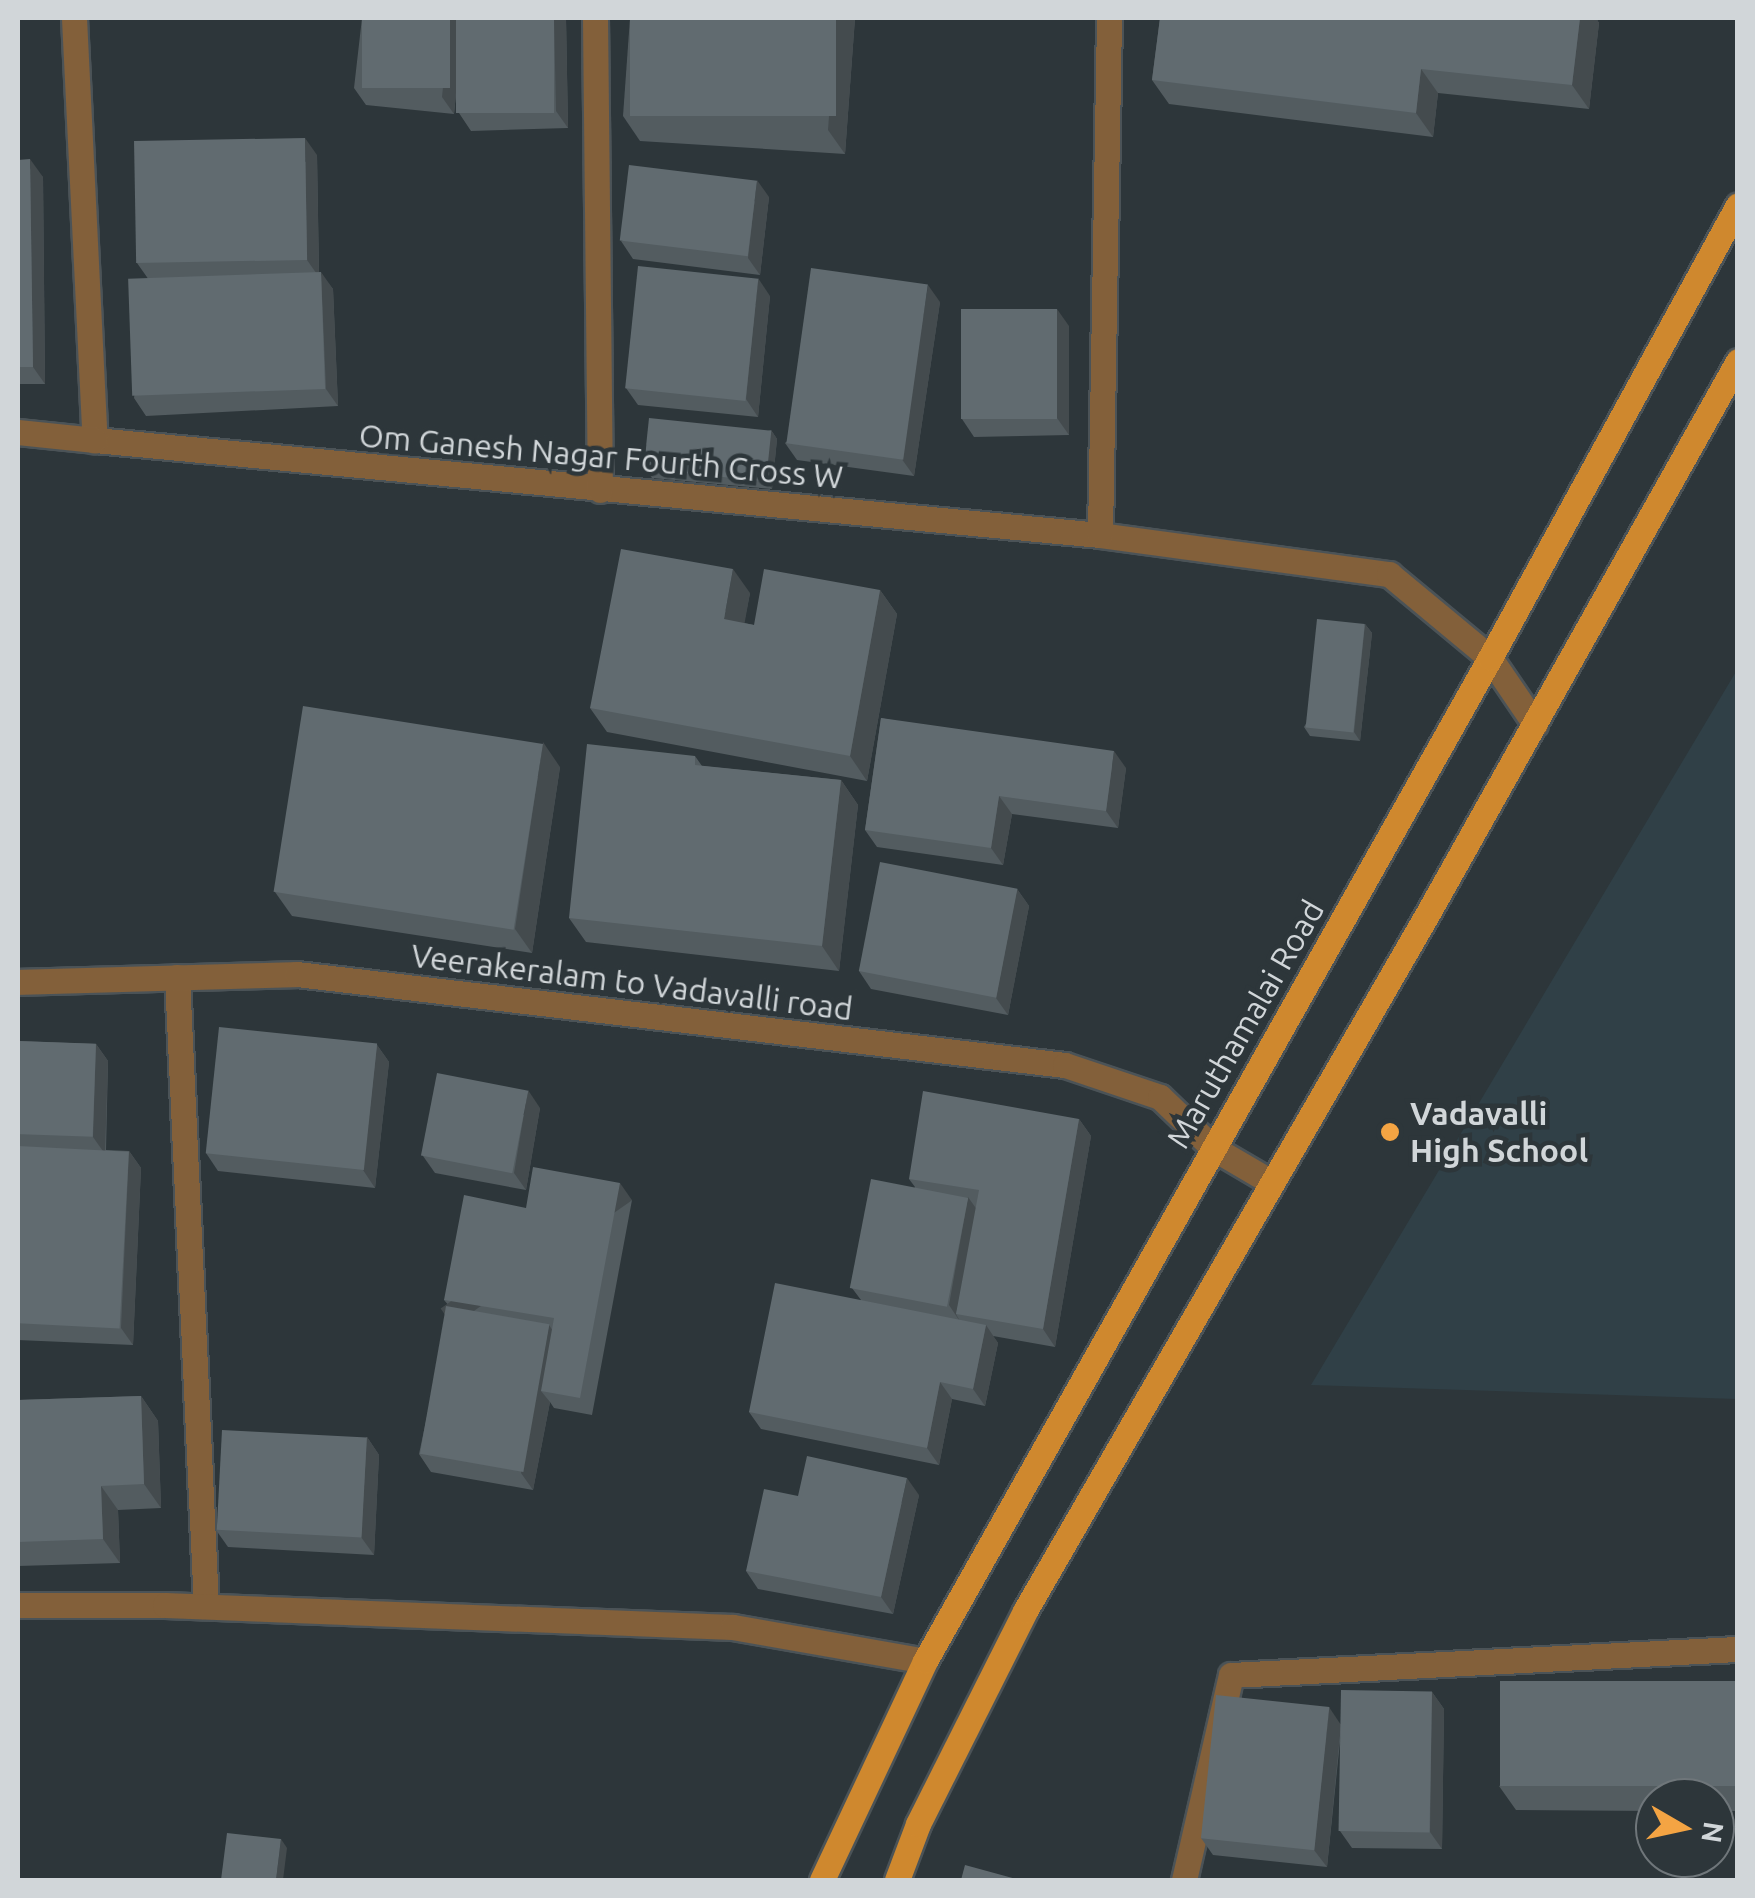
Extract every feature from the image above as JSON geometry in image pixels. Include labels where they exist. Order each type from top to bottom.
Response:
[{"type":"main road","name":"Maruthamalai Road","points":[[822,1880],[925,1661],[1490,658],[1738,205]]},
{"type":"main road","points":[[897,1880],[918,1824],[1025,1610],[1535,724],[1738,361]]},
{"type":"street","points":[[74,18],[96,440]]},
{"type":"street","points":[[595,18],[600,490]]},
{"type":"street","points":[[1100,535],[1109,18]]},
{"type":"street","name":"Om Ganesh Nagar Fourth Cross W","points":[[18,432],[1100,535],[1389,574],[1490,658],[1535,724]]},
{"type":"street","name":"Veerakeralam to Vadavalli road","points":[[18,982],[297,974],[1065,1066],[1160,1097],[1212,1148],[1270,1182]]},
{"type":"street","points":[[178,977],[206,1606]]},
{"type":"street","points":[[18,1605],[206,1606],[732,1627],[925,1661]]},
{"type":"street","points":[[1184,1880],[1231,1675],[1738,1648]]},
{"type":"shaded area","points":[[1737,670],[1737,1399],[1311,1385]]},
{"type":"building","points":[[362,18],[450,18],[450,88],[362,88]]},
{"type":"building","points":[[456,18],[554,18],[554,113],[456,113]]},
{"type":"building","points":[[630,18],[836,18],[836,116],[630,116]]},
{"type":"building","points":[[1160,18],[1580,18],[1572,85],[1421,69],[1416,113],[1152,80]]},
{"type":"building","points":[[305,138],[307,260],[136,263],[134,141]]},
{"type":"building","points":[[30,159],[33,367],[18,367],[18,160]]},
{"type":"building","points":[[629,165],[757,181],[748,256],[620,240]]},
{"type":"building","points":[[638,266],[758,279],[745,401],[625,388]]},
{"type":"building","points":[[811,268],[928,284],[903,460],[786,443]]},
{"type":"building","points":[[321,272],[325,389],[132,396],[128,279]]},
{"type":"building","points":[[961,309],[1057,309],[1057,419],[961,419]]},
{"type":"building","points":[[649,418],[771,431],[766,482],[644,469]]},
{"type":"building","points":[[621,549],[733,569],[724,619],[754,625],[764,569],[880,590],[850,756],[590,708]]},
{"type":"building","points":[[1317,619],[1365,624],[1353,732],[1306,727]]},
{"type":"building","points":[[303,706],[543,744],[514,930],[274,892]]},
{"type":"building","points":[[881,718],[1114,751],[1106,811],[999,796],[991,848],[865,830]]},
{"type":"building","points":[[587,744],[695,756],[695,765],[841,780],[822,946],[569,918]]},
{"type":"building","points":[[880,862],[1017,889],[996,998],[859,971]]},
{"type":"building","points":[[219,1027],[377,1044],[364,1170],[206,1153]]},
{"type":"building","points":[[18,1041],[96,1044],[93,1137],[18,1134]]},
{"type":"building","points":[[437,1073],[528,1091],[512,1173],[421,1155]]},
{"type":"building","points":[[923,1091],[1079,1119],[1043,1329],[956,1314],[979,1190],[909,1179]]},
{"type":"building","points":[[18,1146],[129,1152],[120,1329],[18,1323]]},
{"type":"building","points":[[533,1167],[620,1183],[580,1398],[541,1391],[554,1318],[444,1300],[464,1195],[526,1208]]},
{"type":"building","points":[[871,1179],[968,1198],[947,1307],[850,1288]]},
{"type":"building","points":[[775,1283],[986,1325],[973,1389],[940,1382],[927,1448],[749,1412]]},
{"type":"building","points":[[446,1306],[549,1324],[523,1472],[420,1454]]},
{"type":"building","points":[[141,1396],[144,1484],[101,1486],[103,1539],[18,1542],[18,1400]]},
{"type":"building","points":[[222,1430],[367,1438],[362,1537],[217,1530]]},
{"type":"building","points":[[807,1456],[907,1478],[881,1597],[746,1571],[764,1489],[798,1496]]},
{"type":"building","points":[[1500,1681],[1738,1681],[1738,1786],[1735,1778],[1635,1778],[1635,1786],[1500,1786]]},
{"type":"building","points":[[1341,1690],[1432,1692],[1430,1833],[1339,1831]]},
{"type":"building","points":[[1216,1695],[1329,1707],[1314,1850],[1201,1838]]},
{"type":"building","points":[[227,1833],[281,1839],[276,1880],[221,1880]]},
{"type":"building","points":[[965,1865],[1020,1880],[961,1880]]},
{"type":"place","name":"Vadavalli High School","points":[[1390,1132]]}]
